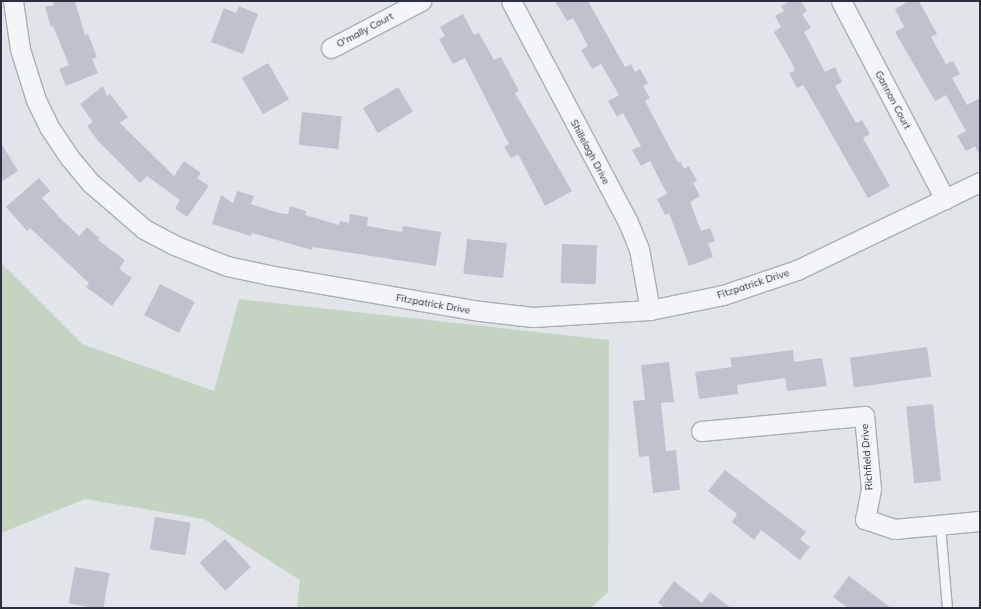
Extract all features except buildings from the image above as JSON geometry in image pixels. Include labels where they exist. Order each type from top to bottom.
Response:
[{"type":"street","name":"Fitzpatrick Drive","points":[[13,1],[27,75],[50,127],[65,151],[92,184],[117,208],[144,229],[199,257],[234,268],[480,311],[533,317],[650,310],[723,295],[797,270],[980,182]]},
{"type":"street","name":"O'mally Court","points":[[331,48],[421,1]]},
{"type":"street","name":"Shillelagh Drive","points":[[511,1],[628,222],[639,249],[650,310]]},
{"type":"street","name":"Gannon Court","points":[[841,1],[945,199]]},
{"type":"street","name":"Richfield Drive","points":[[701,431],[864,416],[871,489],[865,519],[894,529],[980,521]]},
{"type":"lane","points":[[940,524],[947,608]]},
{"type":"green space","points":[[1,263],[82,344],[214,391],[239,299],[609,340],[608,592],[591,608],[297,608],[300,580],[204,519],[85,499],[1,533]]}]
